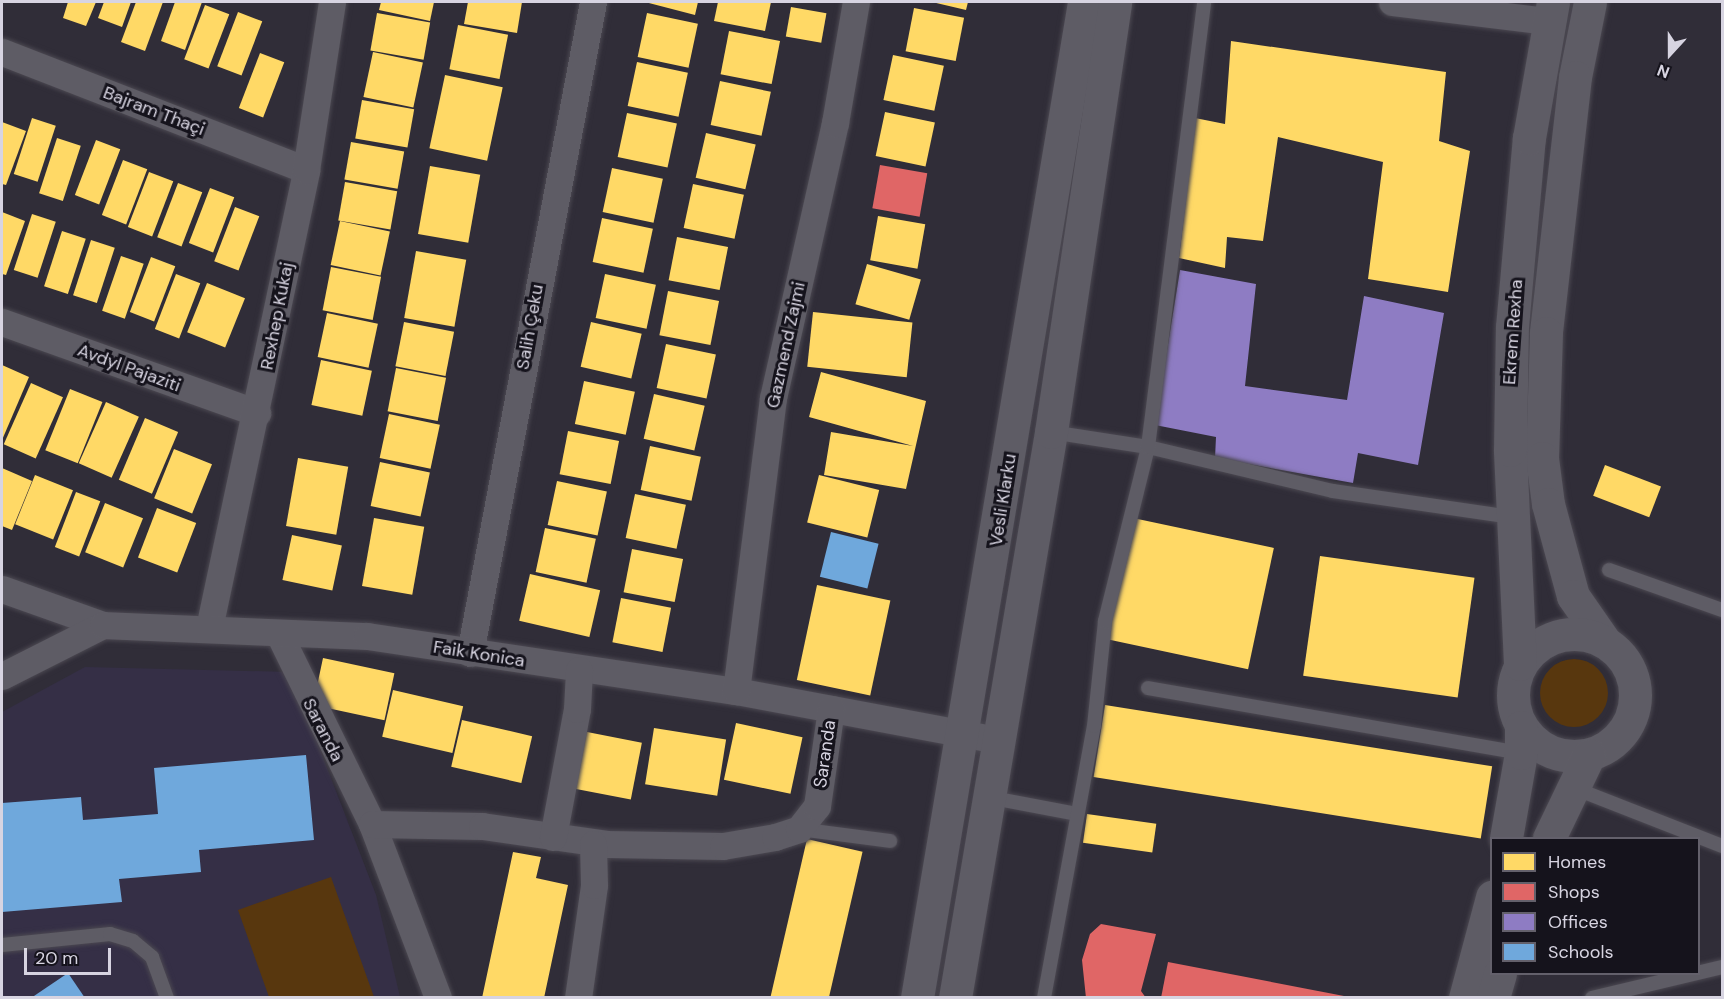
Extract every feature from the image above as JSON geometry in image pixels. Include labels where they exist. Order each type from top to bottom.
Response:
[{"type":"street","name":"Rexhep Kukaj","points":[[209,628],[257,413],[306,170],[332,2]]},
{"type":"street","name":"Salih Çeku","points":[[470,653],[593,2]]},
{"type":"street","name":"Gazmend Zajmi","points":[[736,691],[773,398],[835,123],[856,2]]},
{"type":"street","name":"Vesli Klarku","points":[[917,998],[963,735],[1084,2]]},
{"type":"street","name":"Vesli Klarku","points":[[955,998],[987,797],[1051,432],[1114,2]]},
{"type":"street","points":[[1392,2],[1550,11]]},
{"type":"street","name":"Ekrem Rexha","points":[[1549,837],[1570,787],[1589,755],[1623,733],[1636,694],[1621,656],[1605,642],[1574,596],[1561,559],[1542,458],[1546,333],[1573,98],[1590,2]]},
{"type":"street","name":"Ekrem Rexha","points":[[1506,837],[1521,740],[1512,696],[1520,664],[1514,517],[1512,327],[1550,11]]},
{"type":"street","name":"Bajram Thaçi","points":[[2,52],[306,170]]},
{"type":"street","name":"Avdyl Pajaziti","points":[[2,322],[257,413]]},
{"type":"street","points":[[2,589],[103,624]]},
{"type":"street","name":"Faik Konica","points":[[2,676],[103,624],[209,628],[279,634],[367,636],[579,670],[736,691],[997,740]]},
{"type":"street","name":"Saranda","points":[[279,634],[372,824],[438,998]]},
{"type":"street","points":[[1520,664],[1549,639],[1568,634],[1605,642]]},
{"type":"street","points":[[553,837],[577,709],[579,670]]},
{"type":"street","name":"Saranda","points":[[799,828],[817,806],[831,709]]},
{"type":"street","points":[[1521,740],[1550,752],[1589,755]]},
{"type":"street","points":[[372,824],[482,826],[593,844],[723,846],[799,828]]},
{"type":"street","points":[[578,998],[594,885],[593,844]]},
{"type":"street","points":[[1465,998],[1490,901]]},
{"type":"street","points":[[1493,998],[1500,975]]},
{"type":"lane","points":[[1044,998],[1077,814],[1105,621],[1148,447],[1203,2]]},
{"type":"lane","points":[[1051,432],[1148,447],[1333,491],[1514,517]]},
{"type":"lane","points":[[1609,570],[1722,610]]},
{"type":"lane","points":[[1148,688],[1521,740]]},
{"type":"lane","points":[[1570,787],[1699,837]]},
{"type":"lane","points":[[987,797],[1077,814]]},
{"type":"lane","points":[[799,828],[890,841]]},
{"type":"lane","points":[[1700,837],[1722,846]]},
{"type":"lane","points":[[2,945],[110,934],[133,941],[152,957],[167,998]]},
{"type":"lane","points":[[1700,971],[1722,966]]},
{"type":"lane","points":[[1592,998],[1685,975]]},
{"type":"shaded area","points":[[1567,659],[1581,659],[1593,664],[1603,674],[1608,693],[1603,712],[1593,722],[1581,727],[1567,727],[1555,722],[1545,712],[1540,700],[1540,686],[1545,674],[1555,664]]},
{"type":"shaded area","points":[[85,667],[290,672],[376,895],[400,997],[2,998],[2,712]]},
{"type":"shaded area","points":[[331,877],[374,997],[269,997],[238,910]]},
{"type":"building: Homes","points":[[68,2],[96,2],[86,26],[63,18]]},
{"type":"building: Homes","points":[[104,2],[131,2],[122,27],[98,18]]},
{"type":"building: Homes","points":[[136,2],[163,2],[145,51],[121,42]]},
{"type":"building: Homes","points":[[175,2],[202,2],[185,50],[161,41]]},
{"type":"building: Homes","points":[[381,2],[434,2],[430,21],[379,10]]},
{"type":"building: Homes","points":[[468,2],[522,2],[517,33],[464,24]]},
{"type":"building: Homes","points":[[645,2],[698,2],[695,15]]},
{"type":"building: Homes","points":[[718,2],[771,2],[765,31],[714,21]]},
{"type":"building: Homes","points":[[932,2],[968,2],[966,10]]},
{"type":"building: Homes","points":[[205,5],[229,14],[208,68],[184,59]]},
{"type":"building: Homes","points":[[791,7],[826,13],[821,43],[786,37]]},
{"type":"building: Homes","points":[[914,8],[964,18],[956,61],[906,51]]},
{"type":"building: Homes","points":[[238,12],[262,21],[241,75],[217,66]]},
{"type":"building: Homes","points":[[377,13],[430,22],[424,60],[370,50]]},
{"type":"building: Homes","points":[[647,13],[698,24],[689,68],[638,57]]},
{"type":"building: Homes","points":[[458,25],[508,35],[499,79],[449,69]]},
{"type":"building: Homes","points":[[729,31],[780,41],[772,84],[721,74]]},
{"type":"building: Homes","points":[[1231,41],[1446,72],[1439,141],[1470,151],[1448,292],[1368,279],[1383,162],[1278,137],[1263,241],[1227,237],[1225,268],[1179,258],[1195,118],[1225,124]]},
{"type":"building: Homes","points":[[373,52],[423,63],[413,108],[363,97]]},
{"type":"building: Homes","points":[[260,53],[284,62],[263,117],[239,108]]},
{"type":"building: Homes","points":[[893,55],[944,66],[934,111],[883,100]]},
{"type":"building: Homes","points":[[637,62],[688,73],[679,117],[628,106]]},
{"type":"building: Homes","points":[[445,75],[503,87],[487,161],[429,148]]},
{"type":"building: Homes","points":[[720,81],[771,92],[762,136],[711,125]]},
{"type":"building: Homes","points":[[362,100],[414,109],[407,148],[355,138]]},
{"type":"building: Homes","points":[[885,112],[935,123],[926,167],[876,156]]},
{"type":"building: Homes","points":[[627,113],[677,124],[668,168],[618,157]]},
{"type":"building: Homes","points":[[32,118],[56,126],[38,182],[14,174]]},
{"type":"building: Homes","points":[[2,122],[26,131],[6,185],[2,184]]},
{"type":"building: Homes","points":[[706,133],[756,144],[745,189],[696,178]]},
{"type":"building: Homes","points":[[57,138],[81,146],[63,201],[39,193]]},
{"type":"building: Homes","points":[[96,140],[120,149],[99,204],[75,195]]},
{"type":"building: Homes","points":[[351,142],[404,151],[398,189],[344,179]]},
{"type":"building: Homes","points":[[123,160],[147,169],[126,224],[102,215]]},
{"type":"building: Homes","points":[[430,166],[480,175],[468,243],[418,234]]},
{"type":"building: Homes","points":[[612,168],[663,179],[654,223],[603,212]]},
{"type":"building: Homes","points":[[149,172],[173,181],[152,236],[128,227]]},
{"type":"building: Homes","points":[[345,182],[397,191],[390,230],[338,220]]},
{"type":"building: Homes","points":[[178,183],[202,192],[181,246],[157,237]]},
{"type":"building: Homes","points":[[693,184],[744,195],[735,239],[684,228]]},
{"type":"building: Homes","points":[[210,188],[234,197],[213,252],[189,243]]},
{"type":"building: Homes","points":[[235,207],[259,216],[238,270],[214,261]]},
{"type":"building: Homes","points":[[2,212],[25,221],[6,275],[2,274]]},
{"type":"building: Homes","points":[[32,214],[56,222],[38,278],[14,270]]},
{"type":"building: Homes","points":[[878,216],[925,224],[917,269],[870,260]]},
{"type":"building: Homes","points":[[602,218],[653,229],[644,273],[593,262]]},
{"type":"building: Homes","points":[[340,221],[390,232],[381,276],[331,265]]},
{"type":"building: Homes","points":[[62,231],[86,239],[68,294],[44,286]]},
{"type":"building: Homes","points":[[677,237],[728,247],[720,290],[669,280]]},
{"type":"building: Homes","points":[[91,240],[115,248],[97,303],[73,295]]},
{"type":"building: Homes","points":[[416,251],[466,260],[454,327],[404,318]]},
{"type":"building: Homes","points":[[121,256],[144,264],[125,319],[102,311]]},
{"type":"building: Homes","points":[[151,257],[175,266],[154,321],[130,312]]},
{"type":"building: Homes","points":[[867,264],[921,279],[909,320],[855,304]]},
{"type":"building: Homes","points":[[331,267],[381,277],[373,320],[323,310]]},
{"type":"building: Homes","points":[[176,274],[200,283],[179,338],[155,329]]},
{"type":"building: Homes","points":[[605,274],[656,285],[647,329],[596,318]]},
{"type":"building: Homes","points":[[207,283],[245,298],[225,347],[187,332]]},
{"type":"building: Homes","points":[[668,291],[719,301],[710,345],[659,335]]},
{"type":"building: Homes","points":[[813,312],[912,322],[907,377],[807,367]]},
{"type":"building: Homes","points":[[327,313],[378,324],[369,368],[318,357]]},
{"type":"building: Homes","points":[[404,322],[454,332],[445,376],[395,366]]},
{"type":"building: Homes","points":[[591,322],[642,334],[631,379],[581,367]]},
{"type":"building: Homes","points":[[666,344],[716,355],[707,399],[657,388]]},
{"type":"building: Homes","points":[[321,360],[372,371],[362,416],[311,405]]},
{"type":"building: Homes","points":[[2,365],[29,377],[2,440]]},
{"type":"building: Homes","points":[[396,368],[446,378],[438,421],[388,411]]},
{"type":"building: Homes","points":[[821,372],[926,401],[906,489],[824,475],[831,432],[913,446],[809,417]]},
{"type":"building: Homes","points":[[584,381],[635,392],[626,435],[575,424]]},
{"type":"building: Homes","points":[[31,383],[63,397],[36,458],[4,444]]},
{"type":"building: Homes","points":[[70,389],[102,402],[78,463],[45,450]]},
{"type":"building: Homes","points":[[654,394],[705,406],[694,451],[644,439]]},
{"type":"building: Homes","points":[[106,402],[139,417],[112,478],[79,463]]},
{"type":"building: Homes","points":[[389,414],[440,425],[431,469],[380,458]]},
{"type":"building: Homes","points":[[145,418],[178,432],[152,494],[119,480]]},
{"type":"building: Homes","points":[[568,431],[619,441],[611,484],[560,474]]},
{"type":"building: Homes","points":[[650,446],[701,457],[692,501],[641,490]]},
{"type":"building: Homes","points":[[174,449],[212,464],[192,513],[154,498]]},
{"type":"building: Homes","points":[[298,458],[348,467],[336,535],[286,526]]},
{"type":"building: Homes","points":[[380,462],[430,473],[421,517],[371,506]]},
{"type":"building: Homes","points":[[1605,465],[1661,487],[1649,517],[1593,496]]},
{"type":"building: Homes","points":[[2,468],[32,481],[12,530],[2,526]]},
{"type":"building: Homes","points":[[35,475],[73,490],[53,539],[15,524]]},
{"type":"building: Homes","points":[[819,475],[879,490],[867,538],[807,523]]},
{"type":"building: Homes","points":[[557,481],[607,492],[598,536],[548,525]]},
{"type":"building: Homes","points":[[76,492],[100,501],[79,556],[55,547]]},
{"type":"building: Homes","points":[[635,494],[686,505],[677,549],[626,538]]},
{"type":"building: Homes","points":[[105,503],[143,518],[123,567],[85,552]]},
{"type":"building: Homes","points":[[157,508],[196,523],[177,573],[138,557]]},
{"type":"building: Homes","points":[[374,518],[424,527],[412,595],[362,586]]},
{"type":"building: Homes","points":[[1133,518],[1274,548],[1248,669],[1107,639]]},
{"type":"building: Homes","points":[[545,528],[596,539],[587,583],[536,572]]},
{"type":"building: Homes","points":[[292,535],[342,546],[332,591],[282,580]]},
{"type":"building: Homes","points":[[632,549],[683,559],[675,602],[624,592]]},
{"type":"building: Homes","points":[[1320,556],[1474,578],[1458,698],[1303,676]]},
{"type":"building: Homes","points":[[530,574],[600,590],[589,637],[519,621]]},
{"type":"building: Homes","points":[[817,585],[890,601],[870,695],[797,680]]},
{"type":"building: Homes","points":[[621,598],[671,608],[662,652],[612,642]]},
{"type":"building: Homes","points":[[323,658],[394,673],[384,720],[313,705]]},
{"type":"building: Homes","points":[[393,690],[463,706],[452,753],[382,737]]},
{"type":"building: Homes","points":[[1105,705],[1492,766],[1481,838],[1094,777]]},
{"type":"building: Homes","points":[[462,720],[532,736],[521,783],[451,767]]},
{"type":"building: Homes","points":[[736,723],[803,737],[790,794],[724,780]]},
{"type":"building: Homes","points":[[654,728],[726,739],[717,796],[645,784]]},
{"type":"building: Homes","points":[[582,731],[642,743],[631,800],[571,788]]},
{"type":"building: Homes","points":[[1087,814],[1156,824],[1152,852],[1083,843]]},
{"type":"building: Homes","points":[[807,839],[863,852],[829,998],[770,998]]},
{"type":"building: Homes","points":[[513,852],[541,857],[536,878],[568,885],[544,998],[482,998]]},
{"type":"building: Shops","points":[[880,165],[927,173],[920,217],[872,208]]},
{"type":"building: Shops","points":[[1101,924],[1156,934],[1141,991],[1146,998],[1086,998],[1082,960],[1090,934]]},
{"type":"building: Shops","points":[[1168,962],[1344,996],[1343,998],[1161,998]]},
{"type":"building: Offices","points":[[1180,270],[1256,284],[1245,386],[1347,400],[1364,296],[1444,313],[1418,465],[1358,453],[1353,483],[1215,458],[1216,437],[1155,425]]},
{"type":"building: Schools","points":[[831,532],[879,544],[867,588],[820,577]]},
{"type":"building: Schools","points":[[306,755],[314,840],[199,850],[201,872],[119,879],[122,902],[2,912],[2,803],[81,797],[83,820],[158,814],[154,768]]},
{"type":"building: Schools","points":[[68,973],[85,998],[31,998]]}]
